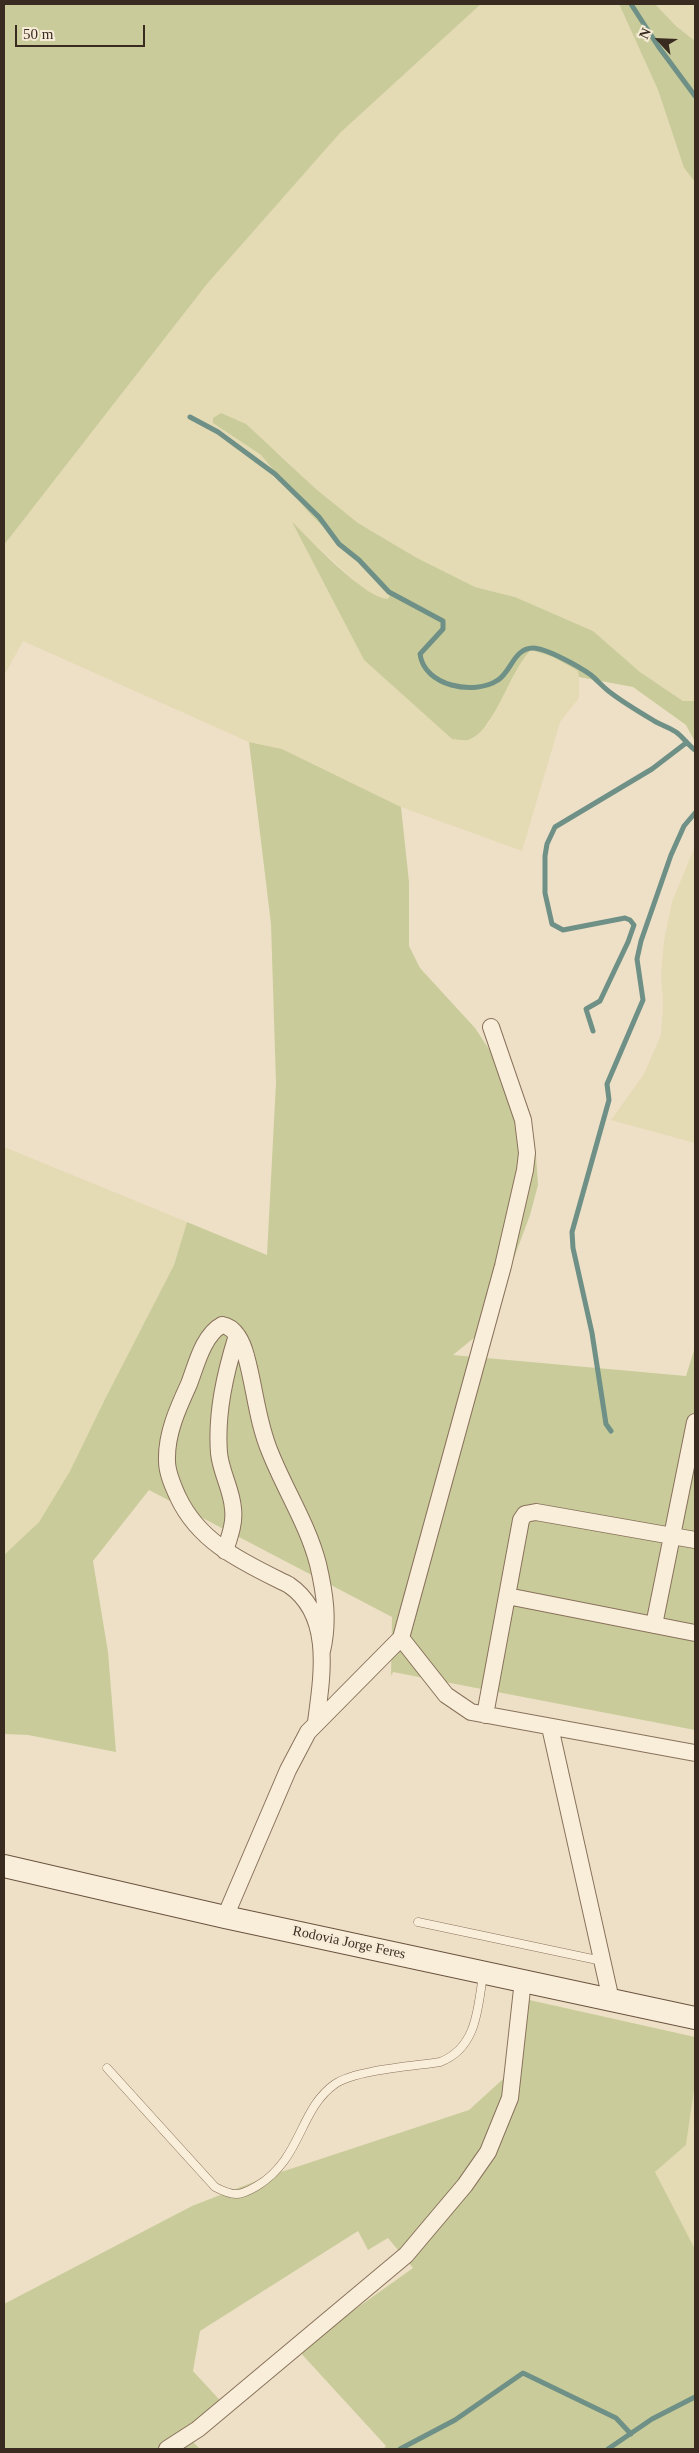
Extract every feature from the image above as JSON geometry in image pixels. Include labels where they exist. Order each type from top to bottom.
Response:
[{"type":"main road","name":"Rodovia Jorge Feres","points":[[4,1866],[225,1917],[695,2018]]},
{"type":"street","points":[[225,1917],[296,1752],[316,1722],[402,1638],[503,1266],[525,1170],[527,1153],[524,1127],[491,1028]]},
{"type":"street","points":[[316,1722],[325,1636],[326,1602],[318,1562],[304,1525],[270,1452],[262,1429],[246,1356],[237,1335],[231,1328],[222,1325],[211,1334],[173,1425],[167,1461],[172,1482],[182,1506],[206,1537],[225,1551],[289,1585],[304,1598],[316,1621],[322,1651]]},
{"type":"street","points":[[225,1551],[233,1523],[233,1509],[220,1456],[220,1415],[228,1364],[237,1335]]},
{"type":"street","points":[[654,1625],[695,1422]]},
{"type":"street","points":[[486,1715],[521,1520],[525,1514],[536,1512],[695,1540]]},
{"type":"street","points":[[507,1596],[695,1633]]},
{"type":"street","points":[[402,1638],[454,1702],[471,1712],[695,1753]]},
{"type":"street","points":[[550,1727],[611,2000]]},
{"type":"street","points":[[167,2449],[198,2429],[406,2255],[465,2185],[488,2152],[510,2098],[524,1980]]},
{"type":"lane","points":[[418,1922],[603,1961]]},
{"type":"lane","points":[[107,2068],[209,2181],[226,2193],[244,2194],[281,2167],[318,2102],[336,2083],[363,2074],[440,2062],[450,2058],[460,2050],[472,2031],[483,1972]]},
{"type":"shaded area","points":[[481,4],[619,4],[658,90],[684,168],[695,182],[695,701],[683,701],[640,672],[593,631],[515,597],[475,587],[417,558],[358,523],[316,489],[278,453],[213,418],[213,423],[261,455],[310,514],[391,592],[388,599],[381,599],[359,585],[293,524],[364,660],[452,739],[488,724],[521,660],[531,650],[553,657],[579,671],[579,698],[560,722],[522,851],[401,807],[282,749],[249,742],[23,641],[4,676],[4,545],[207,284],[340,133]]},
{"type":"shaded area","points":[[655,4],[695,4],[695,41],[676,26]]},
{"type":"shaded area","points":[[695,846],[695,1143],[611,1120],[644,1074],[661,1035],[663,1004],[661,974],[664,941],[672,902]]},
{"type":"shaded area","points":[[4,1147],[187,1222],[174,1265],[70,1471],[39,1522],[4,1555]]},
{"type":"shaded area","points":[[695,2083],[695,2249],[655,2172],[686,2145]]},
{"type":"green space","points":[[4,4],[481,4],[340,133],[207,284],[4,545]]},
{"type":"green space","points":[[619,4],[655,4],[676,26],[695,41],[695,182],[684,168],[658,90]]},
{"type":"green space","points":[[221,413],[246,424],[316,489],[358,523],[417,558],[475,587],[515,597],[593,631],[640,672],[683,701],[695,701],[695,742],[686,725],[633,687],[579,677],[578,671],[553,657],[531,650],[523,660],[486,725],[478,734],[468,740],[452,739],[364,660],[292,522],[338,567],[366,589],[388,599],[391,592],[310,514],[261,455],[213,423],[213,418]]},
{"type":"green space","points":[[249,742],[282,749],[401,807],[409,882],[409,946],[420,968],[475,1028],[495,1058],[501,1083],[536,1155],[538,1185],[530,1215],[501,1293],[486,1328],[453,1355],[686,1376],[695,1347],[695,1730],[393,1672],[391,1676],[392,1617],[149,1490],[93,1561],[108,1652],[116,1752],[28,1735],[4,1734],[4,1555],[39,1522],[70,1471],[174,1265],[187,1222],[267,1255],[276,1083],[271,924]]},
{"type":"green space","points":[[516,1997],[695,2037],[695,2083],[686,2145],[655,2172],[695,2249],[695,2449],[383,2449],[386,2446],[298,2350],[413,2268],[388,2238],[368,2250],[358,2231],[200,2331],[193,2371],[227,2408],[188,2437],[200,2449],[4,2449],[4,2304],[192,2206],[269,2176],[469,2110],[513,2070]]},
{"type":"waterway","points":[[631,4],[658,46],[695,96]]},
{"type":"waterway","points":[[190,417],[218,432],[275,474],[319,517],[339,544],[359,560],[389,592],[443,621],[443,629],[420,654],[424,665],[440,681],[464,687],[488,685],[498,680],[521,652],[527,649],[539,649],[563,658],[591,675],[621,700],[676,732],[695,750]]},
{"type":"waterway","points":[[593,1031],[586,1009],[600,1001],[634,925],[625,918],[563,930],[552,924],[545,893],[545,856],[547,844],[555,827],[652,769],[686,743]]},
{"type":"waterway","points":[[611,1431],[606,1424],[592,1333],[573,1248],[572,1232],[609,1100],[607,1084],[643,1000],[637,959],[641,941],[671,855],[684,826],[695,813]]},
{"type":"waterway","points":[[400,2449],[455,2420],[523,2373],[616,2418],[631,2434]]},
{"type":"waterway","points":[[608,2449],[652,2419],[695,2397]]}]
